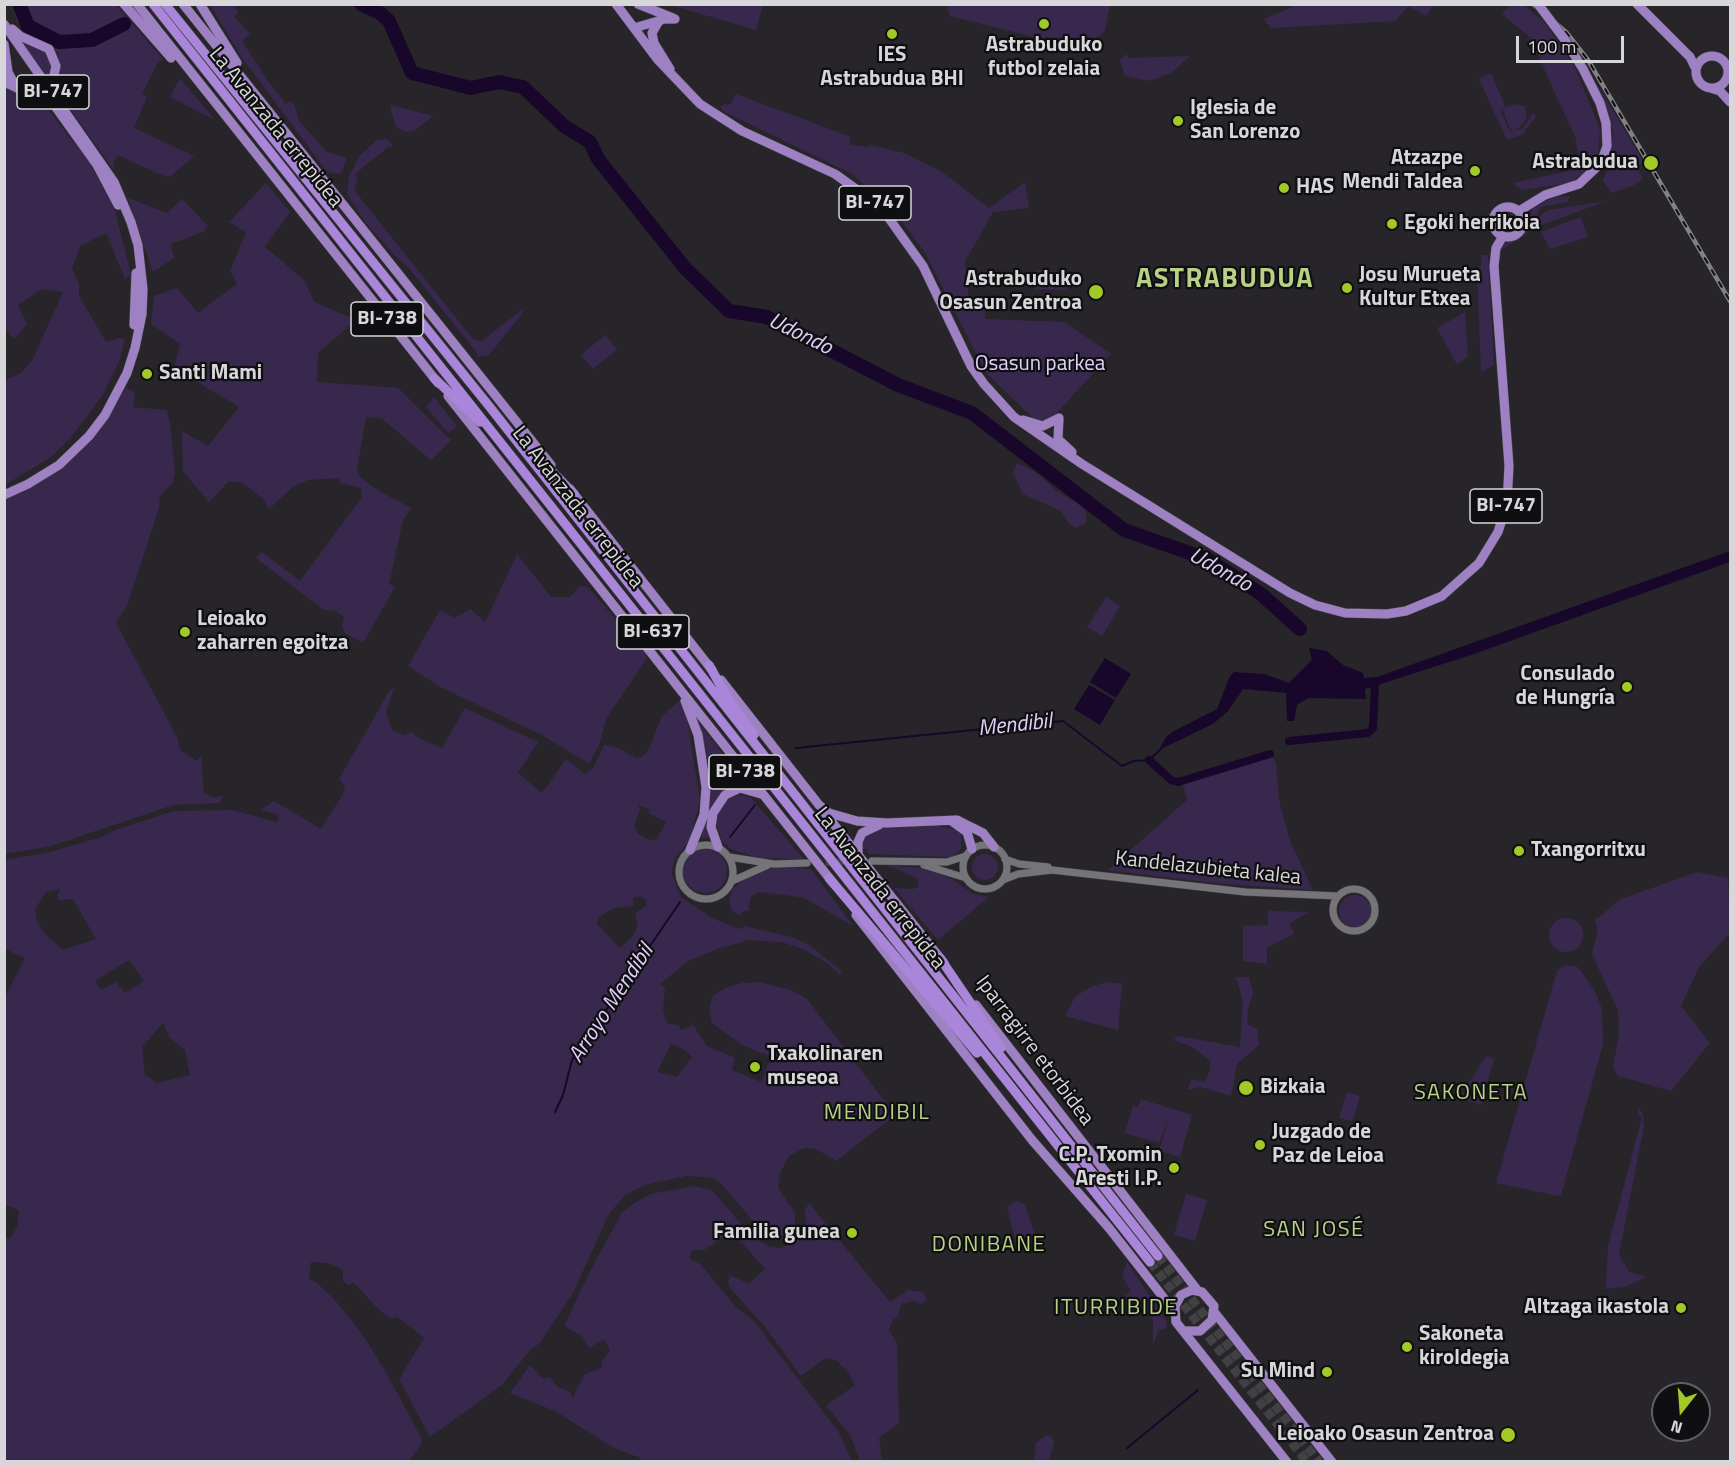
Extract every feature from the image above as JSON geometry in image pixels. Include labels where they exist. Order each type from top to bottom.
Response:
[{"type":"highway","name":"La Avanzada errepidea","points":[[153,4],[501,440],[1022,1101],[1154,1259],[1042,1110],[489,406],[165,4]]},
{"type":"highway","points":[[434,378],[501,440]]},
{"type":"highway","points":[[489,406],[574,494]]},
{"type":"highway","points":[[709,665],[727,697],[815,820]]},
{"type":"highway","points":[[829,878],[984,1062],[1022,1101]]},
{"type":"highway","points":[[940,958],[1042,1110]]},
{"type":"main road","points":[[124,4],[229,123]]},
{"type":"main road","name":"BI-738","points":[[137,4],[829,878]]},
{"type":"main road","name":"BI-738","points":[[183,4],[819,805]]},
{"type":"main road","points":[[200,4],[244,73],[249,86]]},
{"type":"main road","name":"BI-747","points":[[616,4],[677,82],[717,116],[742,131],[835,174],[874,202],[901,233],[922,266],[971,366],[1014,417],[1107,480],[1290,593],[1315,605],[1345,613],[1387,614],[1406,610],[1442,596],[1462,581],[1485,556],[1498,532],[1507,504],[1509,466],[1494,266],[1496,248],[1503,236],[1495,230],[1494,216],[1505,207],[1519,211],[1545,195],[1579,184],[1592,175],[1601,163],[1607,146],[1606,123],[1583,69],[1538,4]]},
{"type":"main road","points":[[638,4],[657,16]]},
{"type":"main road","points":[[1637,4],[1693,61],[1697,78],[1708,87],[1720,91],[1731,102]]},
{"type":"main road","points":[[634,28],[645,13],[657,16]]},
{"type":"main road","points":[[657,16],[652,33],[654,43],[677,82]]},
{"type":"main road","points":[[4,23],[20,36],[40,44],[53,55],[55,73],[45,87],[20,89]]},
{"type":"main road","name":"BI-747","points":[[4,23],[54,105],[108,183],[125,221],[136,272],[135,314],[122,369],[92,422],[80,437],[50,464],[4,489]]},
{"type":"main road","name":"BI-747","points":[[4,36],[101,160],[120,192],[138,245],[143,289],[142,314],[127,373],[100,422],[75,451],[58,465],[39,479],[4,495]]},
{"type":"main road","points":[[4,44],[8,72],[20,89]]},
{"type":"main road","points":[[1677,45],[1693,53],[1723,61],[1727,70],[1726,79],[1731,97]]},
{"type":"main road","points":[[1696,69],[1701,61],[1709,56]]},
{"type":"main road","points":[[1708,87],[1718,86],[1726,79]]},
{"type":"main road","points":[[4,82],[54,105]]},
{"type":"main road","points":[[1503,236],[1513,236],[1521,231],[1523,222],[1519,211]]},
{"type":"main road","points":[[1014,417],[1043,426],[1059,418],[1058,439],[1107,480]]},
{"type":"main road","points":[[1051,444],[1049,432],[1052,423]]},
{"type":"main road","points":[[680,688],[698,735],[706,787],[704,816],[690,850]]},
{"type":"main road","points":[[718,848],[711,827],[713,813],[725,795],[740,788],[763,794]]},
{"type":"main road","points":[[819,805],[839,817],[887,823],[960,821],[974,827],[994,847]]},
{"type":"main road","name":"Iparragirre etorbidea","points":[[819,805],[1198,1291],[1212,1300],[1215,1313],[1332,1461]]},
{"type":"main road","points":[[948,820],[967,832],[969,853]]},
{"type":"main road","points":[[858,854],[858,842],[862,833],[887,823]]},
{"type":"main road","points":[[829,878],[976,1070],[1174,1311],[1176,1322],[1186,1330],[1287,1461]]},
{"type":"main road","points":[[1174,1311],[1181,1295],[1198,1291]]},
{"type":"main road","points":[[1186,1330],[1204,1329],[1215,1313]]},
{"type":"street","points":[[729,857],[734,873],[732,881],[729,888],[717,897],[702,899],[693,896],[681,884],[679,875],[683,857],[690,850],[704,845],[718,848],[729,857],[774,864],[807,863]]},
{"type":"street","points":[[872,861],[898,860],[947,862],[980,846],[994,847],[1005,859],[1007,870],[1003,880],[995,886],[981,889],[966,878],[934,867],[898,860]]},
{"type":"street","points":[[966,878],[963,869],[969,853]]},
{"type":"street","name":"Kandelazubieta kalea","points":[[1005,859],[1019,864],[1069,868],[1245,892],[1316,897],[1338,896]]},
{"type":"street","points":[[732,881],[752,870],[774,864]]},
{"type":"street","name":"Kandelazubieta kalea","points":[[1003,880],[1032,871],[1095,873]]},
{"type":"street","points":[[1352,888],[1363,890],[1374,901],[1375,916],[1367,927],[1355,931],[1348,930],[1337,922],[1333,907],[1338,896],[1352,888]]},
{"type":"street","name":"Kandelazubieta kalea","points":[[1316,897],[1333,907]]},
{"type":"green space","name":"Astrabuduko futbol zelaia","points":[[946,4],[1110,5],[1105,30],[1095,41],[1094,46],[1081,49],[950,16]]},
{"type":"green space","points":[[11,5],[116,5],[163,59],[157,64],[142,94],[147,97],[134,128],[194,156],[170,177],[118,155],[114,160],[114,171],[56,89],[59,69],[58,54],[45,40],[25,30],[17,21]]},
{"type":"green space","points":[[210,5],[232,5],[239,12],[234,16],[250,34],[242,41],[268,81],[286,104],[290,101],[294,104],[299,121],[327,152],[347,158],[341,174],[330,173],[325,169],[242,58]]},
{"type":"green space","points":[[670,5],[763,5],[756,30]]},
{"type":"green space","points":[[1297,5],[1434,5],[1426,16],[1408,6],[1395,21],[1271,28],[1264,19]]},
{"type":"green space","points":[[1511,5],[1524,5],[1546,24],[1575,68],[1600,129],[1598,153],[1586,171],[1570,183],[1522,190],[1513,183],[1570,171],[1580,164],[1575,136],[1533,40],[1502,14]]},
{"type":"green space","points":[[17,38],[46,50],[52,62],[47,80]]},
{"type":"green space","points":[[1126,54],[1129,58],[1190,56],[1171,73],[1149,81],[1125,76],[1120,60]]},
{"type":"green space","points":[[1491,73],[1505,106],[1501,113],[1510,131],[1522,129],[1534,113],[1536,116],[1522,135],[1507,140],[1479,79]]},
{"type":"green space","points":[[180,78],[215,120],[170,97]]},
{"type":"green space","points":[[1595,81],[1644,162],[1637,167],[1643,179],[1632,186],[1612,193],[1603,181],[1608,168],[1613,130]]},
{"type":"green space","points":[[4,87],[47,108],[91,165],[115,211],[131,275],[125,279],[106,233],[80,246],[72,269],[79,284],[79,296],[106,342],[119,338],[125,340],[120,359],[103,395],[71,437],[51,457],[5,485],[5,380],[21,373],[33,359],[63,292],[42,289],[18,305],[27,324],[14,339],[5,328]]},
{"type":"green space","name":"Osasun parkea","points":[[736,94],[851,137],[849,144],[868,147],[870,145],[904,153],[942,172],[989,208],[1025,182],[1029,208],[993,212],[965,262],[969,301],[978,302],[978,306],[985,307],[985,319],[1065,322],[1111,354],[1051,419],[1043,421],[1033,418],[986,373],[924,251],[891,207],[852,174],[723,111],[721,107],[724,104],[730,105]]},
{"type":"green space","points":[[1516,104],[1525,106],[1527,117],[1519,128],[1514,130],[1510,129],[1503,110],[1505,107]]},
{"type":"green space","points":[[390,105],[434,116],[415,130],[406,132],[395,126]]},
{"type":"green space","points":[[386,139],[392,147],[388,147],[355,174],[358,178],[354,190],[473,339],[482,341],[524,308],[522,314],[489,355],[475,357],[478,354],[408,267],[366,223],[347,194],[349,176],[360,155],[377,140]]},
{"type":"green space","points":[[266,183],[290,212],[265,247],[304,280],[314,302],[356,320],[318,353],[317,382],[398,388],[451,440],[431,460],[381,418],[366,417],[357,468],[360,477],[374,488],[411,508],[403,520],[389,584],[395,587],[363,643],[345,633],[342,627],[344,617],[336,611],[324,610],[256,558],[262,552],[300,581],[362,497],[361,488],[340,483],[339,478],[308,480],[294,486],[269,509],[263,499],[243,483],[229,481],[209,502],[183,471],[182,431],[208,446],[239,407],[174,368],[180,344],[151,324],[154,296],[177,288],[198,313],[237,284],[230,271],[246,232],[229,222]]},
{"type":"green space","points":[[1570,196],[1567,202],[1541,207],[1526,234],[1501,250],[1503,244],[1522,232],[1533,208],[1555,197]]},
{"type":"green space","points":[[128,198],[167,213],[182,199],[208,226],[203,232],[171,244],[174,258],[153,272]]},
{"type":"green space","points":[[1607,201],[1536,227],[1540,216],[1548,210]]},
{"type":"green space","points":[[1581,217],[1588,237],[1550,249],[1541,232]]},
{"type":"green space","points":[[1482,255],[1488,255],[1494,365],[1481,372],[1477,272],[1480,272]]},
{"type":"green space","points":[[1035,270],[1068,272],[1067,290],[1034,289]]},
{"type":"green space","points":[[1465,312],[1468,356],[1457,365],[1437,328]]},
{"type":"green space","points":[[605,335],[617,349],[593,369],[581,355]]},
{"type":"green space","points":[[126,387],[135,393],[133,407],[167,410],[175,474],[172,483],[160,496],[159,508],[127,606],[116,623],[177,737],[180,750],[197,761],[201,755],[204,793],[215,798],[223,795],[220,803],[173,805],[51,846],[5,854],[5,500],[39,482],[103,424]]},
{"type":"green space","points":[[434,397],[457,426],[448,433],[426,407]]},
{"type":"green space","points":[[1017,463],[1037,473],[1055,490],[1080,505],[1086,512],[1086,523],[1077,528],[1069,524],[1061,511],[1023,494],[1013,473]]},
{"type":"green space","points":[[517,554],[551,597],[570,597],[579,587],[587,586],[646,655],[646,660],[607,717],[599,745],[589,764],[542,735],[442,688],[408,666],[440,610],[455,618],[470,609],[485,622]]},
{"type":"green space","points":[[1106,597],[1120,606],[1102,636],[1087,627]]},
{"type":"green space","points":[[394,688],[386,712],[392,730],[404,735],[412,732],[420,739],[442,748],[465,708],[538,742],[518,773],[542,793],[566,759],[585,774],[593,768],[604,745],[618,748],[636,758],[642,757],[648,751],[662,716],[679,701],[687,718],[700,800],[690,840],[677,855],[673,864],[672,874],[680,896],[712,918],[734,927],[743,929],[744,926],[792,937],[811,946],[842,972],[840,975],[829,964],[801,948],[780,942],[744,940],[744,942],[719,948],[688,961],[660,984],[665,989],[663,1009],[666,1021],[669,1024],[679,1025],[681,1030],[692,1026],[691,1022],[707,1046],[735,1058],[732,1070],[761,1082],[771,1057],[742,1045],[712,1023],[709,1008],[713,996],[725,988],[742,983],[760,982],[791,990],[807,999],[895,1115],[836,1161],[816,1149],[804,1148],[789,1156],[780,1173],[778,1188],[795,1213],[795,1223],[789,1233],[778,1237],[767,1238],[721,1183],[713,1178],[686,1176],[645,1185],[625,1195],[609,1214],[573,1293],[539,1344],[531,1349],[502,1385],[430,1437],[399,1379],[424,1338],[397,1317],[391,1319],[379,1310],[354,1283],[348,1285],[343,1281],[343,1270],[327,1263],[311,1262],[309,1279],[316,1282],[335,1300],[362,1334],[387,1374],[422,1439],[420,1446],[409,1461],[5,1461],[5,1237],[10,1239],[17,1227],[19,1210],[5,1205],[4,999],[25,958],[5,949],[5,860],[46,853],[102,837],[115,830],[174,811],[232,810],[276,822],[279,820],[277,814],[261,810],[274,801],[321,829],[343,794],[345,786],[339,779],[390,690]],"holes":[[[638,805],[650,810],[648,813],[666,822],[657,839],[649,840],[638,834],[634,827],[640,809]],[[60,889],[57,895],[59,900],[73,899],[96,939],[63,950],[44,933],[37,921],[35,909],[46,892]],[[640,896],[646,900],[647,905],[635,913],[638,925],[633,936],[620,948],[597,924],[599,917],[614,908],[633,906],[633,898]],[[129,960],[144,981],[125,993],[116,982],[101,990],[95,981]],[[163,1023],[169,1037],[185,1050],[190,1075],[157,1083],[145,1075],[142,1047]],[[671,1044],[685,1050],[692,1057],[677,1077],[657,1072]]]},
{"type":"green space","points":[[697,720],[747,786],[734,786],[719,795],[710,811],[712,838],[701,838],[710,802],[709,780]]},
{"type":"green space","points":[[1270,754],[1276,763],[1279,800],[1290,841],[1313,890],[1214,883],[1108,870],[1187,800],[1183,785]]},
{"type":"green space","points":[[739,795],[750,797],[804,859],[758,858],[731,849],[722,841],[716,823],[718,812],[728,799]]},
{"type":"green space","points":[[939,826],[957,830],[961,835],[961,849],[952,857],[869,854],[866,849],[862,849],[865,836],[884,828]]},
{"type":"green space","points":[[705,849],[721,855],[727,871],[721,887],[705,893],[689,887],[683,871],[689,855]]},
{"type":"green space","points":[[985,854],[994,858],[998,867],[994,876],[985,880],[976,876],[972,867],[976,858]]},
{"type":"green space","points":[[877,865],[927,868],[954,880],[973,894],[989,897],[938,940],[894,888],[913,889],[918,887],[918,879],[893,867]]},
{"type":"green space","points":[[778,867],[811,869],[853,926],[804,898],[785,895],[758,892],[751,897],[748,911],[743,911],[739,915],[731,910],[729,899],[732,891],[740,882],[760,871]]},
{"type":"green space","points":[[1697,872],[1728,878],[1730,933],[1699,967],[1681,1006],[1710,1043],[1671,1091],[1618,1076],[1613,1067],[1619,1034],[1618,1011],[1592,954],[1598,930],[1595,920],[1621,899]]},
{"type":"green space","points":[[1355,895],[1367,899],[1371,911],[1367,923],[1355,927],[1343,923],[1339,911],[1343,899]]},
{"type":"green space","points":[[1268,911],[1308,912],[1289,924],[1295,934],[1267,947],[1267,964],[1243,961],[1243,926],[1268,925]]},
{"type":"green space","points":[[1566,918],[1578,923],[1583,935],[1578,947],[1566,952],[1554,947],[1549,935],[1554,923]]},
{"type":"green space","points":[[1565,965],[1578,967],[1595,991],[1602,1009],[1603,1044],[1561,1195],[1558,1196],[1496,1183],[1557,971]]},
{"type":"green space","points":[[1236,977],[1249,977],[1253,993],[1248,1008],[1247,1024],[1257,1029],[1259,1045],[1237,1064],[1231,1096],[1201,1087],[1187,1090],[1192,1079],[1204,1082],[1210,1071],[1210,1061],[1193,1047],[1174,1040],[1177,1036],[1240,1047],[1243,1002]]},
{"type":"green space","points":[[1108,982],[1122,984],[1118,1030],[1065,1016],[1075,997],[1090,987]]},
{"type":"green space","points":[[1486,1056],[1494,1059],[1481,1105],[1460,1098]]},
{"type":"green space","points":[[1347,1092],[1360,1096],[1353,1121],[1339,1118]]},
{"type":"green space","points":[[1141,1099],[1192,1115],[1180,1157],[1159,1151],[1169,1116],[1159,1143],[1125,1133],[1133,1106],[1151,1111],[1138,1107]]},
{"type":"green space","points":[[1639,1107],[1643,1115],[1644,1126],[1619,1254],[1629,1272],[1647,1277],[1624,1287],[1606,1289],[1608,1246],[1642,1117],[1637,1114]]},
{"type":"green space","points":[[695,1186],[712,1190],[751,1236],[770,1247],[781,1248],[798,1240],[806,1227],[805,1210],[809,1203],[890,1302],[908,1290],[923,1292],[927,1300],[921,1304],[914,1301],[901,1304],[898,1316],[892,1321],[889,1330],[897,1343],[899,1423],[879,1438],[882,1461],[860,1461],[850,1435],[826,1406],[855,1385],[847,1371],[836,1360],[825,1358],[801,1376],[765,1327],[730,1288],[728,1282],[730,1275],[749,1284],[765,1269],[732,1231],[704,1250],[691,1251],[690,1259],[700,1264],[737,1308],[753,1320],[838,1431],[852,1461],[639,1461],[641,1458],[614,1448],[555,1411],[510,1393],[530,1365],[543,1379],[550,1377],[558,1387],[571,1392],[572,1398],[585,1374],[601,1368],[602,1361],[610,1350],[604,1339],[589,1348],[582,1336],[564,1326],[589,1273],[621,1214],[633,1204],[650,1194]]},
{"type":"green space","points":[[1186,1194],[1207,1200],[1195,1241],[1174,1235]]},
{"type":"green space","points":[[1016,1201],[1025,1204],[1037,1243],[1017,1247],[1007,1207]]},
{"type":"green space","points":[[1127,1262],[1167,1322],[1166,1328],[1159,1330],[1153,1344],[1153,1321],[1138,1298],[1131,1303],[1129,1300],[1133,1295],[1127,1299],[1125,1296],[1131,1291],[1122,1276]]},
{"type":"green space","points":[[1045,1436],[1050,1436],[1054,1441],[1049,1461],[1034,1461],[1036,1443]]},
{"type":"shaded area","points":[[1730,551],[1730,562],[1474,654],[1365,689],[1366,699],[1308,698],[1297,705],[1294,721],[1287,721],[1286,693],[1243,689],[1228,711],[1213,724],[1159,750],[1166,737],[1174,731],[1217,709],[1230,676],[1234,672],[1264,674],[1289,683],[1312,660],[1309,648],[1327,651],[1343,665],[1363,673],[1364,678],[1377,677]]},
{"type":"shaded area","points":[[1105,658],[1131,674],[1116,698],[1090,682]]},
{"type":"shaded area","points":[[1089,685],[1115,700],[1100,725],[1074,709]]},
{"type":"waterway","points":[[19,4],[28,26],[59,42],[92,40],[124,24]]},
{"type":"waterway","name":"Udondo","points":[[361,4],[380,13],[389,21],[412,73],[471,88],[499,82],[523,87],[564,126],[590,142],[598,159],[685,268],[729,311],[767,317],[898,385],[972,413],[1124,530],[1207,559],[1261,594],[1300,629]]},
{"type":"waterway","points":[[1289,741],[1368,733],[1373,728],[1375,683]]},
{"type":"waterway","name":"Mendibil","points":[[796,748],[1063,721],[1122,766],[1134,761],[1149,760],[1161,749]]},
{"type":"waterway","points":[[1149,760],[1171,780],[1178,782],[1270,754]]},
{"type":"waterway","name":"Arroyo Mendibil","points":[[730,837],[755,805]]},
{"type":"waterway","name":"Arroyo Mendibil","points":[[555,1112],[563,1095],[572,1060],[680,902]]},
{"type":"waterway","points":[[1127,1448],[1198,1390]]},
{"type":"tunnel","points":[[815,863],[864,861]]},
{"type":"tunnel","points":[[1158,1256],[1319,1462]]},
{"type":"tunnel","points":[[1150,1262],[1307,1462]]},
{"type":"railway","points":[[1533,4],[1566,32],[1588,60],[1730,301]]},
{"type":"place","name":"Astrabuduko futbol zelaia","points":[[1044,24]]},
{"type":"place","name":"IES Astrabudua BHI","points":[[892,34]]},
{"type":"place","name":"Iglesia de San Lorenzo","points":[[1178,121]]},
{"type":"place","name":"Astrabudua","points":[[1651,163]]},
{"type":"place","name":"Atzazpe Mendi Taldea","points":[[1475,171]]},
{"type":"place","name":"HAS","points":[[1284,188]]},
{"type":"place","name":"Egoki herrikoia","points":[[1392,224]]},
{"type":"place","name":"Josu Murueta Kultur Etxea","points":[[1347,288]]},
{"type":"place","name":"Astrabuduko Osasun Zentroa","points":[[1096,292]]},
{"type":"place","name":"Santi Mami","points":[[147,374]]},
{"type":"place","name":"Leioako zaharren egoitza","points":[[185,632]]},
{"type":"place","name":"Consulado de Hungría","points":[[1627,687]]},
{"type":"place","name":"Txangorritxu","points":[[1519,851]]},
{"type":"place","name":"Txakolinaren museoa","points":[[755,1067]]},
{"type":"place","name":"Bizkaia","points":[[1246,1088]]},
{"type":"place","name":"Juzgado de Paz de Leioa","points":[[1260,1145]]},
{"type":"place","name":"C.P. Txomin Aresti I.P.","points":[[1174,1168]]},
{"type":"place","name":"Familia gunea","points":[[852,1233]]},
{"type":"place","name":"Altzaga ikastola","points":[[1681,1308]]},
{"type":"place","name":"Sakoneta kiroldegia","points":[[1407,1347]]},
{"type":"place","name":"Su Mind","points":[[1327,1372]]},
{"type":"place","name":"Leioako Osasun Zentroa","points":[[1508,1435]]},
{"type":"district","name":"ASTRABUDUA","points":[[1225,280]]},
{"type":"district","name":"SAKONETA","points":[[1471,1094]]},
{"type":"district","name":"MENDIBIL","points":[[877,1114]]},
{"type":"district","name":"SAN JOSÉ","points":[[1314,1231]]},
{"type":"district","name":"DONIBANE","points":[[989,1246]]},
{"type":"district","name":"ITURRIBIDE","points":[[1116,1309]]}]
